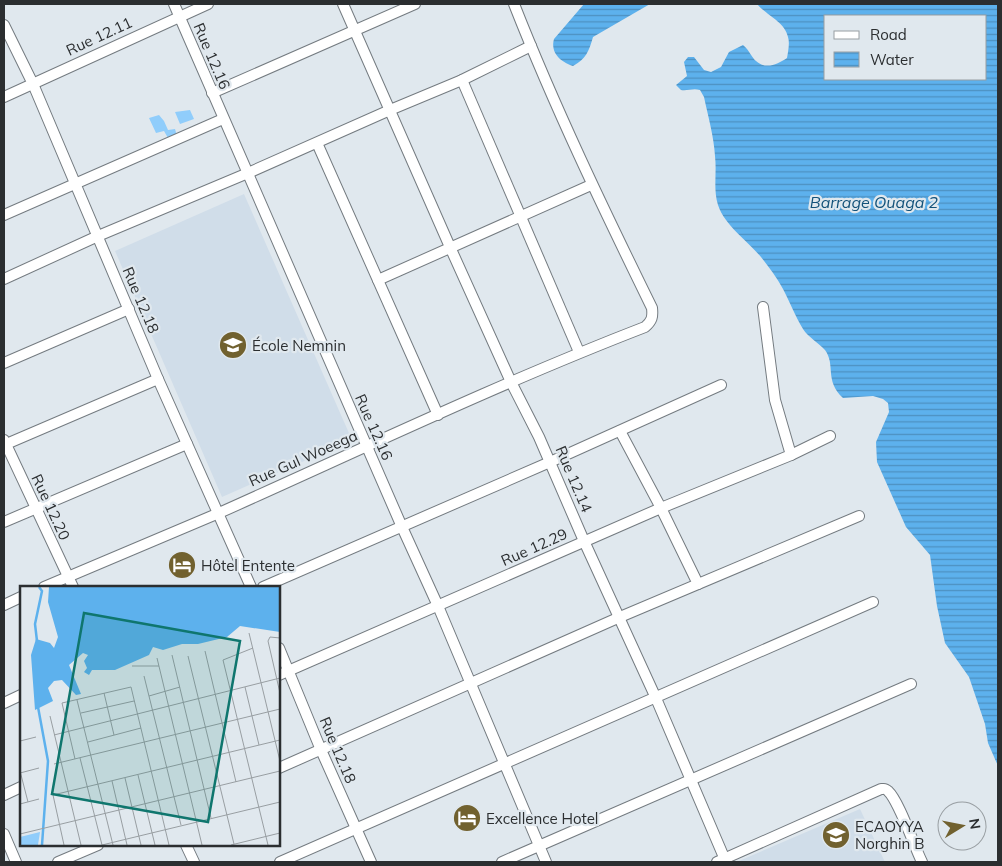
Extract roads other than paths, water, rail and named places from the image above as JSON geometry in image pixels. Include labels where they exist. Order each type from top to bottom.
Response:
[{"type":"street","name":"Rue 12.16","points":[[174,4],[366,446],[438,606],[546,862]]},
{"type":"street","name":"Rue 12.11","points":[[4,97],[208,4]]},
{"type":"street","name":"Rue 12.14","points":[[342,4],[511,382],[526,410],[584,541],[620,616],[723,861]]},
{"type":"street","points":[[212,93],[415,4]]},
{"type":"street","points":[[378,280],[591,185],[514,4]]},
{"type":"street","name":"Rue 12.18","points":[[4,25],[33,84],[77,184],[158,379],[251,586]]},
{"type":"street","points":[[4,278],[462,80],[531,46]]},
{"type":"street","points":[[462,80],[579,352]]},
{"type":"street","points":[[4,215],[223,119]]},
{"type":"street","points":[[317,143],[438,415]]},
{"type":"street","name":"Rue Gul Woeega","points":[[46,586],[218,513],[579,352],[645,327],[650,322],[652,308],[591,185]]},
{"type":"street","points":[[763,307],[775,400],[792,455]]},
{"type":"street","points":[[4,363],[128,309]]},
{"type":"street","points":[[4,443],[158,379]]},
{"type":"street","points":[[265,586],[721,385]]},
{"type":"street","points":[[620,431],[661,508],[698,584]]},
{"type":"street","name":"Rue 12.29","points":[[284,672],[661,508],[792,455],[830,436]]},
{"type":"street","name":"Rue 12.20","points":[[4,443],[72,586]]},
{"type":"street","points":[[4,522],[187,444]]},
{"type":"street","points":[[280,768],[620,616],[859,516]]},
{"type":"street","points":[[4,605],[20,597]]},
{"type":"street","points":[[280,862],[873,602]]},
{"type":"street","name":"Rue 12.18","points":[[280,653],[284,672],[371,862]]},
{"type":"street","points":[[502,862],[911,684]]},
{"type":"street","points":[[4,703],[20,695]]},
{"type":"street","points":[[4,795],[20,787]]},
{"type":"street","points":[[723,861],[885,788],[889,791],[898,808],[922,862]]},
{"type":"street","points":[[4,834],[16,862]]},
{"type":"street","points":[[58,862],[96,846]]},
{"type":"street","points":[[186,846],[194,862]]},
{"type":"water","points":[[584,4],[650,4],[593,37],[586,54],[573,66],[564,62],[555,53],[553,44],[554,39]]},
{"type":"water","name":"Barrage Ouaga 2","points":[[757,4],[998,4],[998,766],[988,743],[985,724],[969,677],[945,643],[937,606],[930,555],[906,527],[877,462],[876,442],[889,412],[888,403],[883,399],[873,396],[843,398],[837,391],[832,379],[830,361],[825,350],[803,329],[783,289],[767,265],[721,213],[716,193],[713,141],[704,97],[700,90],[681,90],[676,85],[687,76],[684,62],[688,57],[694,57],[704,70],[711,72],[721,67],[729,52],[743,45],[760,64],[768,66],[787,58],[789,48],[788,37],[779,23]]},
{"type":"place","name":"École Nemnin","points":[[233,345]]},
{"type":"place","name":"Hôtel Entente","points":[[182,565]]},
{"type":"place","name":"Excellence Hotel","points":[[467,818]]},
{"type":"place","name":"ECAOYYA Norghin B","points":[[836,835]]}]
